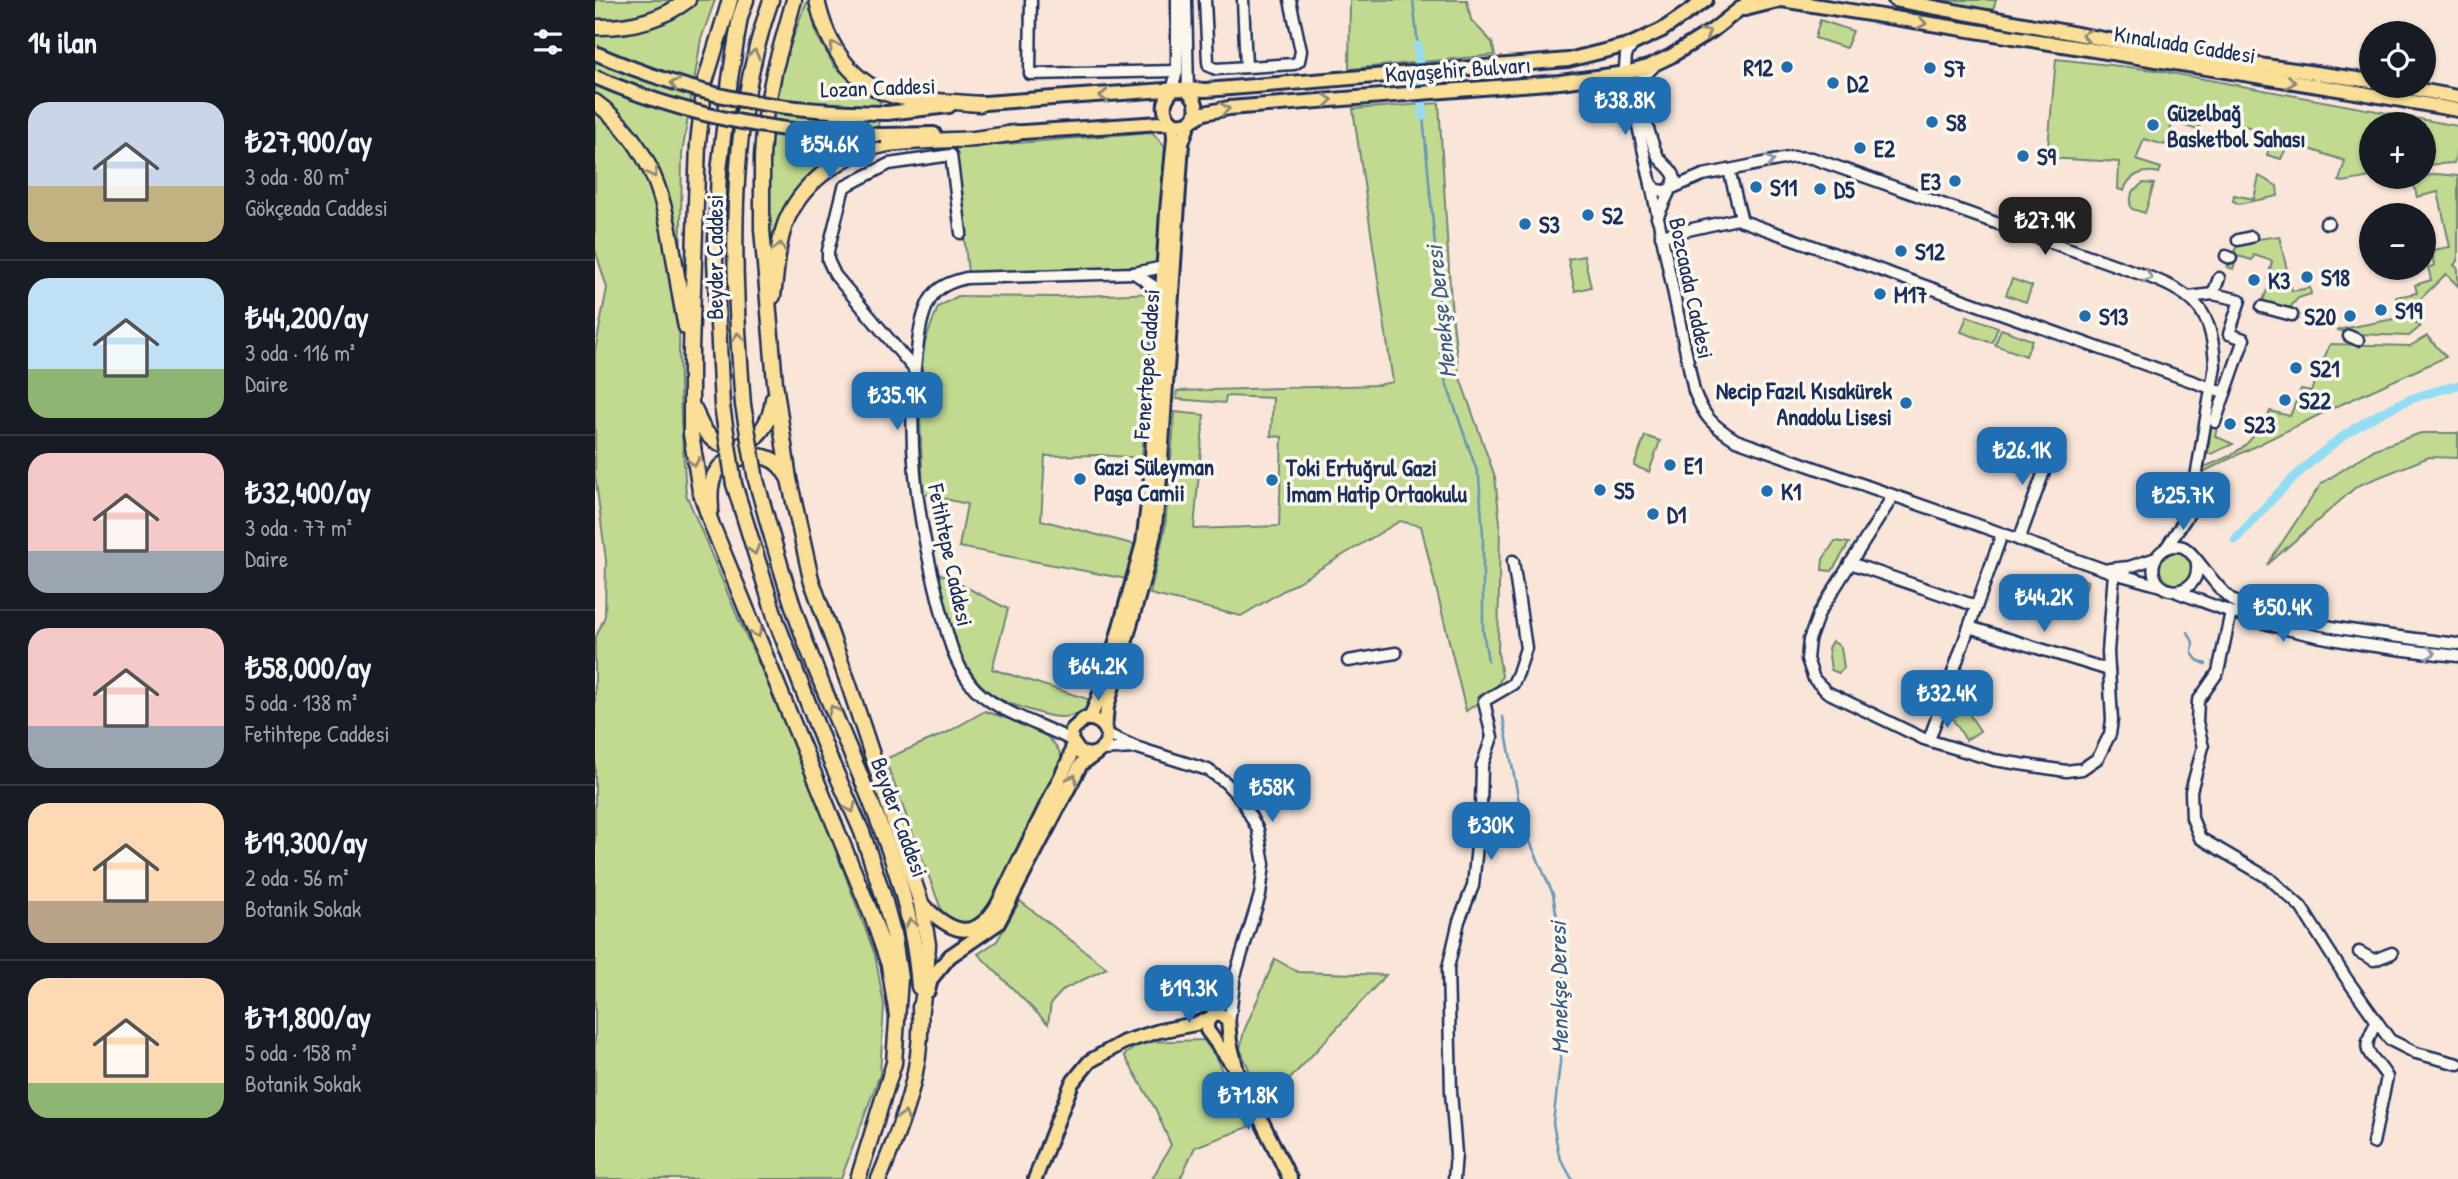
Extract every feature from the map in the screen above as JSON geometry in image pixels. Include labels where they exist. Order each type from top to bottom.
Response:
[{"type":"highway","points":[[595,27],[636,24],[671,12],[688,0]]},
{"type":"highway","points":[[730,0],[705,82],[698,143],[691,349],[692,452],[700,491],[712,525],[872,916],[889,965],[897,1016]]},
{"type":"highway","name":"Beyder Caddesi","points":[[746,0],[740,17],[719,171],[715,262],[722,406],[734,484],[777,623],[829,757],[862,832],[893,932],[900,978],[894,1063],[858,1179]]},
{"type":"highway","name":"Beyder Caddesi","points":[[771,0],[748,79],[735,205],[735,301],[743,405],[756,480],[780,566],[811,658],[862,777],[904,893],[916,948],[921,1015],[915,1075],[902,1125],[879,1179]]},
{"type":"highway","points":[[794,0],[765,117],[762,157],[762,229],[775,383],[789,479],[811,579],[921,903],[928,954],[921,1015]]},
{"type":"highway","points":[[817,0],[824,31],[835,51],[864,82],[898,97],[980,103]]},
{"type":"highway","points":[[595,102],[631,138],[654,176],[667,212],[691,349]]},
{"type":"highway","points":[[769,314],[779,243],[787,219],[807,189],[821,175],[858,153],[887,144],[974,139],[1017,133]]},
{"type":"highway","points":[[691,397],[705,434],[716,444],[724,447],[736,446],[750,441],[763,428],[771,415],[775,383]]},
{"type":"highway","points":[[712,525],[711,485],[719,468],[726,463],[761,455],[777,462],[789,479]]},
{"type":"main road","name":"Kayaşehir Bulvarı","points":[[1188,91],[1568,60],[1633,44],[1662,30],[1706,0]]},
{"type":"main road","name":"Kayaşehir Bulvarı","points":[[1190,121],[1213,111],[1560,82],[1626,73],[1658,63],[1713,30],[1751,0]]},
{"type":"main road","points":[[1732,15],[1752,6],[1781,0]]},
{"type":"main road","name":"Kınalıada Caddesi","points":[[1781,0],[2458,110]]},
{"type":"main road","name":"Kınalıada Caddesi","points":[[1895,0],[2190,55],[2359,79]]},
{"type":"main road","name":"Lozan Caddesi","points":[[595,53],[692,90],[739,101],[793,109],[887,113],[980,103],[1172,91]]},
{"type":"main road","name":"Lozan Caddesi","points":[[595,77],[638,96],[711,117],[810,132],[881,135],[1017,133],[1173,123]]},
{"type":"main road","points":[[1172,91],[1188,91],[1197,101],[1195,114],[1190,121],[1173,123],[1164,109],[1165,98],[1172,91]]},
{"type":"main road","points":[[2436,93],[2458,97]]},
{"type":"main road","name":"Fenertepe Caddesi","points":[[1106,731],[1107,707],[1154,534],[1182,143],[1190,121]]},
{"type":"main road","name":"Fenertepe Caddesi","points":[[1084,720],[1106,678],[1143,543],[1150,489],[1173,123]]},
{"type":"main road","points":[[921,903],[945,925],[963,930],[980,925],[992,913],[1037,835],[1081,764],[1105,746],[1106,731],[1102,723],[1084,720],[1072,730],[1069,760],[1037,835],[998,923],[959,948],[940,965],[931,979],[921,1015]]},
{"type":"main road","points":[[1072,743],[1085,754],[1099,752]]},
{"type":"main road","points":[[1035,1179],[1072,1083],[1090,1061],[1124,1042],[1195,1024],[1210,1017],[1223,1016],[1229,1026],[1237,1071]]},
{"type":"main road","points":[[1210,1017],[1206,1026],[1210,1035],[1237,1071],[1290,1179]]},
{"type":"main road","points":[[1174,1028],[1195,1029],[1223,1037],[1229,1026]]},
{"type":"street","points":[[1031,0],[1030,74],[1177,71]]},
{"type":"street","points":[[1172,91],[1177,71],[1177,0]]},
{"type":"street","points":[[1186,0],[1188,91]]},
{"type":"street","points":[[1205,0],[1209,66],[1216,69],[1294,64],[1299,61],[1301,51],[1290,0]]},
{"type":"street","points":[[1243,0],[1246,67]]},
{"type":"street","points":[[1626,73],[1626,55],[1633,44]]},
{"type":"street","points":[[1657,218],[1675,175],[1657,156],[1639,90],[1646,75],[1658,63]]},
{"type":"street","name":"Bozcaada Caddesi","points":[[1626,73],[1694,391],[1700,408],[1715,426],[1736,440],[2019,540],[2161,586]]},
{"type":"street","points":[[1605,77],[1630,89]]},
{"type":"street","points":[[914,369],[835,275],[828,260],[844,187],[890,164],[951,155],[961,233]]},
{"type":"street","points":[[1666,167],[1655,169],[1650,180],[1657,190],[1665,191],[1703,176],[1793,157],[1812,159],[2167,284],[2189,297],[2204,313],[2215,349],[2212,388],[2190,512],[2156,558],[2110,571],[2108,652],[2112,720],[2110,734],[2098,758],[2082,769],[2066,771],[1994,760],[1929,740],[1827,692],[1814,679],[1807,659],[1809,640],[1819,613],[1893,496]]},
{"type":"street","points":[[1729,170],[1742,221]]},
{"type":"street","points":[[1661,236],[1737,219],[2225,393]]},
{"type":"street","points":[[2238,240],[2251,237]]},
{"type":"street","name":"Fetihtepe Caddesi","points":[[1072,743],[1048,728],[988,700],[972,685],[960,668],[950,646],[924,546],[912,451],[914,369],[924,314],[932,296],[951,282],[966,278],[1134,273],[1164,267]]},
{"type":"street","points":[[1134,273],[1162,292]]},
{"type":"street","points":[[2213,294],[2218,278]]},
{"type":"street","points":[[2189,297],[2213,294],[2240,300],[2229,334],[2244,340],[2215,422]]},
{"type":"street","points":[[2262,307],[2292,315]]},
{"type":"street","points":[[2019,540],[2054,444]]},
{"type":"street","points":[[1929,740],[2002,534]]},
{"type":"street","points":[[2166,548],[2180,547],[2192,553],[2216,586],[2234,601],[2254,610],[2360,633],[2458,644]]},
{"type":"street","points":[[2156,558],[2154,573],[2161,586],[2231,612],[2307,634],[2458,656]]},
{"type":"street","points":[[2175,591],[2183,590],[2195,581],[2198,574],[2196,559]]},
{"type":"street","points":[[1454,1179],[1456,1154],[1451,1092],[1448,968],[1459,922],[1473,886],[1482,766],[1492,737],[1484,701],[1513,684],[1526,648],[1513,561]]},
{"type":"street","points":[[1850,563],[1976,606]]},
{"type":"street","points":[[2231,612],[2218,672],[2198,701],[2197,722],[2203,747],[2191,791],[2192,818],[2200,838],[2270,879],[2301,907],[2390,1040],[2416,1053],[2458,1064]]},
{"type":"street","points":[[1969,627],[2109,670]]},
{"type":"street","points":[[1348,661],[1396,653]]},
{"type":"street","points":[[1048,728],[1065,727],[1084,720]]},
{"type":"street","points":[[1106,731],[1138,748],[1208,770],[1225,782],[1255,822],[1262,846],[1263,880],[1234,979],[1229,1026]]},
{"type":"street","points":[[1099,752],[1138,748]]},
{"type":"street","points":[[2358,952],[2374,960],[2392,953]]},
{"type":"street","points":[[1210,1017],[1234,979]]},
{"type":"street","points":[[2373,1143],[2387,1077],[2366,1048],[2367,1040],[2377,1023]]},
{"type":"green space","points":[[595,0],[715,0],[701,39],[682,154],[679,351],[686,494],[738,618],[800,754],[875,955],[884,1005],[880,1074],[841,1179],[595,1179],[595,639],[605,616],[606,560],[595,474],[595,351],[607,288],[595,249]]},
{"type":"green space","points":[[808,0],[816,34],[835,67],[880,102],[877,143],[837,160],[809,179],[788,206],[771,246],[768,174],[770,132],[782,73]]},
{"type":"green space","points":[[1350,0],[1467,0],[1471,20],[1492,42],[1495,55],[1349,69]]},
{"type":"green space","points":[[1930,0],[1996,0],[1993,10]]},
{"type":"green space","points":[[1820,20],[1853,31],[1846,48],[1815,38]]},
{"type":"green space","points":[[2056,59],[2155,70],[2382,112],[2359,112],[2359,179],[2343,182],[2339,181],[2345,161],[2289,142],[2281,159],[2267,155],[2273,135],[2205,113],[2198,130],[2173,122],[2165,145],[2144,139],[2136,160],[2161,168],[2159,173],[2137,174],[2129,181],[2124,191],[2118,189],[2119,162],[2047,158]]},
{"type":"green space","points":[[1439,103],[1451,303],[1459,375],[1495,477],[1500,523],[1498,653],[1502,676],[1496,690],[1466,711],[1421,526],[1400,521],[1241,616],[1150,594],[1165,528],[1175,412],[1204,415],[1194,529],[1279,526],[1282,437],[1271,436],[1273,398],[1226,396],[1225,403],[1176,399],[1177,391],[1378,385],[1393,382],[1353,109]]},
{"type":"green space","points":[[2436,122],[2458,126],[2454,163],[2436,164]]},
{"type":"green space","points":[[1152,132],[1165,147],[1157,267],[968,273],[955,148]]},
{"type":"green space","points":[[2436,174],[2458,176],[2458,261],[2454,265],[2458,269],[2458,286],[2446,274],[2406,313],[2420,327],[2409,336],[2357,334],[2337,330],[2399,318],[2396,297],[2417,293],[2415,285],[2436,280],[2436,249],[2450,247],[2438,192],[2417,197],[2415,189],[2436,189]]},
{"type":"green space","points":[[2259,176],[2277,186],[2278,196],[2239,204],[2233,201],[2234,195],[2254,199]]},
{"type":"green space","points":[[2143,183],[2154,184],[2145,213],[2132,209],[2130,204],[2132,192]]},
{"type":"green space","points":[[2279,236],[2292,291],[2310,288],[2311,294],[2298,298],[2287,311],[2262,303],[2271,280],[2268,279],[2272,261],[2254,255],[2252,260],[2238,256],[2233,269],[2227,267],[2238,244]]},
{"type":"green space","points":[[1584,256],[1591,287],[1575,291],[1568,259]]},
{"type":"green space","points":[[2012,279],[2032,286],[2026,302],[2006,295]]},
{"type":"green space","points":[[1154,293],[1142,458],[1045,456],[1041,520],[1136,545],[1127,579],[959,547],[967,504],[923,494],[920,417],[923,347],[938,307],[958,296],[1056,297]]},
{"type":"green space","points":[[1967,316],[1998,327],[1992,343],[1961,332]]},
{"type":"green space","points":[[2001,329],[2032,340],[2026,356],[1995,345]]},
{"type":"green space","points":[[2427,336],[2446,357],[2333,408],[2203,472],[2204,467],[2241,448],[2257,430],[2263,432],[2270,411],[2290,416],[2301,389],[2311,391],[2330,344],[2410,346]]},
{"type":"green space","points":[[2211,423],[2218,425],[2215,436],[2233,444],[2208,454]]},
{"type":"green space","points":[[2421,433],[2458,433],[2458,458],[2429,457],[2357,486],[2267,565],[2321,484],[2375,449]]},
{"type":"green space","points":[[1645,436],[1660,441],[1649,472],[1634,466]]},
{"type":"green space","points":[[1835,541],[1849,543],[1832,571],[1822,570],[1823,559]]},
{"type":"green space","points":[[2176,551],[2189,556],[2194,569],[2189,582],[2176,587],[2163,582],[2158,569],[2163,556]]},
{"type":"green space","points":[[937,572],[1008,609],[992,669],[1094,701],[1081,712],[1060,717],[1044,715],[1009,703],[985,689],[973,676],[957,643]]},
{"type":"green space","points":[[2068,575],[2088,581],[2083,597],[2063,591]]},
{"type":"green space","points":[[1832,641],[1841,647],[1844,668],[1839,673],[1831,670],[1828,648]]},
{"type":"green space","points":[[1966,709],[1980,731],[1966,740],[1952,718]]},
{"type":"green space","points":[[985,711],[1041,732],[1050,739],[1062,758],[987,911],[972,924],[961,925],[944,917],[885,759],[946,733]]},
{"type":"green space","points":[[1020,901],[1107,968],[1064,989],[1051,1003],[1048,1024],[978,954],[997,941]]},
{"type":"green space","points":[[1275,959],[1298,972],[1386,975],[1265,1106],[1240,1049],[1244,1031]]},
{"type":"green space","points":[[1204,1040],[1215,1056],[1249,1127],[1195,1147],[1180,1179],[1152,1179],[1171,1145],[1156,1110],[1124,1055],[1143,1042]]},
{"type":"waterway","name":"Menekşe Deresi","points":[[1413,0],[1418,46]]},
{"type":"waterway","name":"Menekşe Deresi","points":[[1418,46],[1423,116]]},
{"type":"waterway","name":"Menekşe Deresi","points":[[1423,116],[1438,278],[1441,368],[1479,477],[1483,535],[1483,631],[1488,661]]},
{"type":"waterway","points":[[2235,540],[2288,483],[2347,434],[2399,404],[2458,385]]},
{"type":"waterway","points":[[2188,632],[2193,642],[2192,653],[2197,660],[2206,664]]},
{"type":"waterway","name":"Menekşe Deresi","points":[[1503,717],[1524,828],[1553,894],[1561,943],[1564,974],[1560,1002],[1563,1037],[1553,1123],[1559,1156],[1572,1179]]},
{"type":"place","name":"R12","points":[[1787,67]]},
{"type":"place","name":"S7","points":[[1930,68]]},
{"type":"place","name":"D2","points":[[1833,83]]},
{"type":"place","name":"S8","points":[[1932,122]]},
{"type":"place","name":"Güzelbağ Basketbol Sahası","points":[[2153,125]]},
{"type":"place","name":"E2","points":[[1860,148]]},
{"type":"place","name":"S9","points":[[2023,156]]},
{"type":"place","name":"E3","points":[[1955,181]]},
{"type":"place","name":"S11","points":[[1756,187]]},
{"type":"place","name":"D5","points":[[1820,189]]},
{"type":"place","name":"S2","points":[[1588,215]]},
{"type":"place","name":"S3","points":[[1525,224]]},
{"type":"place","name":"S12","points":[[1901,251]]},
{"type":"place","name":"S18","points":[[2307,277]]},
{"type":"place","name":"K3","points":[[2254,280]]},
{"type":"place","name":"M17","points":[[1880,294]]},
{"type":"place","name":"S19","points":[[2381,310]]},
{"type":"place","name":"S13","points":[[2085,316]]},
{"type":"place","name":"S20","points":[[2350,316]]},
{"type":"place","name":"S21","points":[[2296,368]]},
{"type":"place","name":"S22","points":[[2285,400]]},
{"type":"place","name":"Necip Fazıl Kısakürek Anadolu Lisesi","points":[[1906,403]]},
{"type":"place","name":"S23","points":[[2230,424]]},
{"type":"place","name":"E1","points":[[1670,465]]},
{"type":"place","name":"Gazi Süleyman Paşa Camii","points":[[1080,479]]},
{"type":"place","name":"Toki Ertuğrul Gazi İmam Hatip Ortaokulu","points":[[1272,480]]},
{"type":"place","name":"S5","points":[[1600,490]]},
{"type":"place","name":"K1","points":[[1767,491]]},
{"type":"place","name":"D1","points":[[1653,514]]}]
